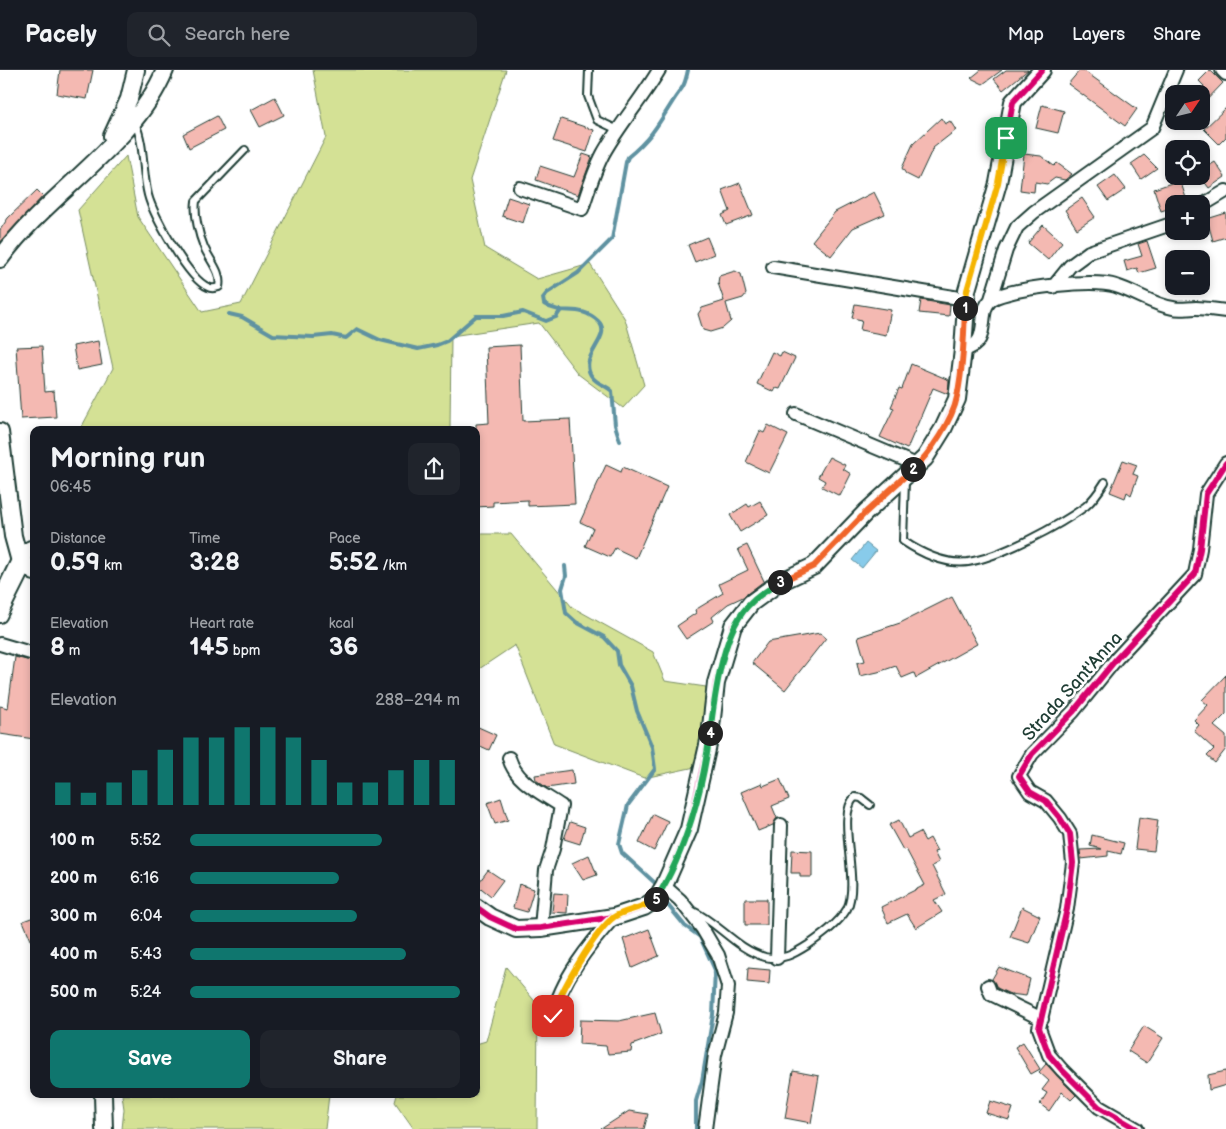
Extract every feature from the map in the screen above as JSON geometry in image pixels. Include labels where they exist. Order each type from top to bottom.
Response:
[{"type":"street","points":[[104,152],[129,99],[136,70]]},
{"type":"street","points":[[0,259],[24,229],[121,136],[158,85],[165,70]]},
{"type":"street","points":[[520,188],[582,209],[602,156],[659,70]]},
{"type":"street","points":[[480,910],[490,918],[516,929],[541,928],[614,917],[644,907],[660,893],[689,829],[710,736],[716,683],[733,626],[751,603],[780,582],[814,566],[866,512],[925,458],[943,429],[957,399],[963,350],[965,299],[998,183],[1013,102],[1042,70]]},
{"type":"street","points":[[963,350],[972,348],[982,336],[986,308],[992,299],[1006,250],[1017,227],[1034,212],[1152,128],[1176,70]]},
{"type":"street","points":[[1222,70],[1226,74]]},
{"type":"street","points":[[1210,201],[1226,191]]},
{"type":"street","points":[[1053,287],[1070,266],[1089,252],[1165,226]]},
{"type":"street","points":[[773,267],[965,299]]},
{"type":"street","points":[[992,299],[1008,292],[1102,283],[1116,286],[1161,306],[1175,309],[1197,308],[1226,311]]},
{"type":"street","points":[[796,414],[917,465]]},
{"type":"street","points":[[0,432],[2,463],[13,536],[19,558],[20,576],[0,616]]},
{"type":"street","name":"Strada Sant'Anna","points":[[1137,1129],[1099,1107],[1062,1070],[1049,1055],[1039,1028],[1067,909],[1073,863],[1070,834],[1046,801],[1030,792],[1019,776],[1032,754],[1073,712],[1117,658],[1195,574],[1200,549],[1206,494],[1226,463]]},
{"type":"street","points":[[0,597],[19,558],[30,550]]},
{"type":"street","points":[[19,558],[30,568]]},
{"type":"street","points":[[0,644],[30,653]]},
{"type":"street","points":[[509,758],[513,770],[521,779],[561,806],[553,849],[546,870],[541,928]]},
{"type":"street","points":[[778,958],[781,825]]},
{"type":"street","points":[[660,893],[688,909],[702,928],[718,955],[728,986],[726,1013],[715,1055],[705,1129]]},
{"type":"street","points":[[553,1016],[555,1006],[570,977],[588,949],[614,917]]},
{"type":"street","points":[[988,986],[991,994],[1042,1019]]},
{"type":"street","points":[[103,1098],[104,1129]]},
{"type":"lane","points":[[589,70],[588,96],[597,120],[618,130]]},
{"type":"lane","points":[[134,119],[137,127],[148,195],[156,217],[171,243],[198,281],[209,288],[219,287],[220,281],[216,268],[204,247],[194,210],[196,201],[245,150]]},
{"type":"lane","points":[[905,477],[903,541],[918,552],[949,561],[967,562],[1003,550],[1055,525],[1087,505],[1097,495],[1105,482]]},
{"type":"lane","points":[[688,909],[700,914],[731,939],[765,956],[778,958],[796,953],[821,937],[846,910],[851,896],[848,846],[849,806],[855,797],[861,798],[870,805]]},
{"type":"green space","points":[[313,70],[506,70],[470,180],[485,248],[537,279],[590,264],[625,319],[644,385],[623,408],[578,374],[539,323],[451,336],[450,426],[82,426],[113,368],[78,210],[126,156],[138,217],[202,312],[241,304],[326,137]]},
{"type":"green space","points":[[480,534],[511,534],[572,607],[653,652],[665,681],[706,687],[700,766],[644,778],[554,744],[515,645],[480,668]]},
{"type":"green space","points":[[506,967],[538,1005],[537,1129],[414,1129],[395,1102],[396,1098],[480,1098],[480,1043],[486,1041]]},
{"type":"green space","points":[[122,1098],[329,1098],[325,1129],[122,1129],[124,1109]]},
{"type":"water","points":[[866,543],[876,551],[862,568],[852,560]]},
{"type":"building","points":[[60,70],[93,70],[87,99],[57,94]]},
{"type":"building","points":[[981,70],[1002,70],[983,84],[971,78]]},
{"type":"building","points":[[1006,70],[1028,70],[1003,90],[994,79]]},
{"type":"building","points":[[1080,70],[1083,70],[1137,109],[1125,126],[1068,84]]},
{"type":"building","points":[[1210,70],[1223,83],[1210,97],[1210,85],[1203,85],[1199,81]]},
{"type":"building","points":[[275,97],[284,115],[260,127],[251,110]]},
{"type":"building","points":[[1042,105],[1064,111],[1058,133],[1036,128]]},
{"type":"building","points":[[1226,108],[1226,137],[1219,144],[1205,130],[1210,130],[1210,123]]},
{"type":"building","points":[[217,116],[224,130],[189,148],[183,134]]},
{"type":"building","points":[[941,118],[945,124],[950,121],[956,130],[933,148],[918,180],[906,174],[902,168],[913,144]]},
{"type":"building","points":[[561,119],[594,130],[587,152],[553,141]]},
{"type":"building","points":[[583,154],[592,157],[578,195],[536,180],[540,166],[574,177]]},
{"type":"building","points":[[1024,154],[1041,156],[1054,166],[1057,163],[1072,174],[1065,180],[1055,178],[1047,184],[1035,182],[1034,192],[1020,190]]},
{"type":"building","points":[[1144,155],[1157,168],[1141,179],[1131,164]]},
{"type":"building","points":[[1215,162],[1225,177],[1209,188],[1207,185],[1210,185],[1210,165]]},
{"type":"building","points":[[1115,175],[1126,189],[1108,201],[1098,187]]},
{"type":"building","points":[[740,183],[753,215],[726,225],[722,215],[730,211],[722,190]]},
{"type":"building","points":[[1166,185],[1182,185],[1185,195],[1165,195],[1165,210],[1161,211],[1154,189]]},
{"type":"building","points":[[37,190],[43,196],[0,243],[0,230],[8,218]]},
{"type":"building","points":[[874,192],[885,214],[853,228],[831,256],[812,241],[835,212]]},
{"type":"building","points":[[508,197],[529,204],[523,223],[502,216]]},
{"type":"building","points":[[1082,198],[1095,217],[1077,229],[1065,210]]},
{"type":"building","points":[[1226,213],[1226,237],[1213,241],[1210,230],[1210,218]]},
{"type":"building","points":[[1043,225],[1062,242],[1048,260],[1028,243]]},
{"type":"building","points":[[707,237],[714,254],[695,262],[688,245]]},
{"type":"building","points":[[1147,241],[1156,268],[1139,273],[1137,268],[1127,271],[1124,261],[1142,256],[1138,244]]},
{"type":"building","points":[[735,271],[741,274],[746,294],[743,298],[726,303],[731,321],[723,328],[710,332],[703,330],[698,314],[702,308],[724,301],[718,283],[719,276]]},
{"type":"building","points":[[921,300],[950,305],[949,316],[919,313]]},
{"type":"building","points":[[855,304],[891,310],[886,335],[860,330],[862,320],[852,318]]},
{"type":"building","points":[[98,341],[102,365],[77,370],[73,346]]},
{"type":"building","points":[[520,345],[523,421],[570,419],[575,504],[528,506],[528,500],[493,502],[493,506],[480,507],[480,426],[476,426],[476,424],[489,423],[486,347]]},
{"type":"building","points":[[42,346],[45,392],[54,391],[56,417],[21,419],[16,347]]},
{"type":"building","points":[[772,352],[780,356],[782,352],[795,358],[780,389],[776,388],[774,392],[757,384]]},
{"type":"building","points":[[911,364],[949,380],[948,394],[933,388],[907,449],[880,437],[894,408],[891,407],[899,388],[902,389]]},
{"type":"building","points":[[768,425],[788,435],[769,473],[746,462],[760,431],[764,433]]},
{"type":"building","points":[[829,457],[845,465],[843,469],[851,474],[840,496],[822,487],[825,481],[818,477]]},
{"type":"building","points":[[1123,460],[1137,465],[1133,474],[1138,476],[1131,495],[1127,492],[1125,498],[1110,492]]},
{"type":"building","points":[[606,465],[621,472],[623,467],[667,487],[636,558],[615,548],[610,557],[585,546],[593,528],[580,522]]},
{"type":"building","points":[[760,501],[768,515],[740,532],[730,515],[747,504],[749,507]]},
{"type":"building","points":[[747,545],[764,581],[743,597],[728,604],[712,617],[714,621],[686,639],[677,626],[696,613],[695,610],[723,593],[719,584],[748,570],[738,549]]},
{"type":"building","points":[[952,597],[977,644],[916,678],[914,673],[902,678],[896,666],[860,676],[857,663],[865,661],[858,637],[900,623]]},
{"type":"building","points":[[820,633],[826,638],[785,690],[752,663],[768,642]]},
{"type":"building","points":[[15,657],[30,661],[30,738],[0,734],[0,706],[8,708]]},
{"type":"building","points":[[1226,675],[1226,714],[1214,726],[1226,736],[1226,749],[1215,763],[1207,756],[1214,749],[1194,731],[1199,725],[1194,720],[1208,705],[1202,700]]},
{"type":"building","points":[[480,728],[496,735],[489,750],[480,746]]},
{"type":"building","points":[[572,770],[574,784],[547,788],[536,780],[535,775]]},
{"type":"building","points":[[780,779],[789,799],[772,806],[777,818],[773,825],[758,831],[741,792],[762,783],[763,786]]},
{"type":"building","points":[[501,798],[508,820],[495,824],[487,803]]},
{"type":"building","points":[[653,814],[668,821],[654,851],[639,843]]},
{"type":"building","points":[[1139,817],[1158,820],[1154,851],[1135,849]]},
{"type":"building","points":[[899,820],[908,838],[920,832],[925,841],[930,838],[937,851],[934,852],[939,862],[932,866],[946,894],[934,900],[942,912],[916,928],[907,914],[888,923],[881,907],[925,885],[906,849],[903,850],[889,825]]},
{"type":"building","points":[[570,822],[585,827],[580,844],[564,839]]},
{"type":"building","points":[[1092,835],[1124,843],[1121,854],[1108,851],[1108,856],[1081,859],[1080,850],[1102,849],[1090,846]]},
{"type":"building","points":[[792,850],[812,851],[812,877],[800,877],[800,873],[791,873]]},
{"type":"building","points":[[589,855],[597,875],[583,880],[572,863]]},
{"type":"building","points":[[488,870],[503,880],[491,896],[480,887],[480,881]]},
{"type":"building","points":[[519,884],[534,889],[527,912],[513,908]]},
{"type":"building","points":[[554,893],[568,894],[567,913],[552,912]]},
{"type":"building","points":[[745,899],[767,899],[767,925],[745,925]]},
{"type":"building","points":[[1022,907],[1040,916],[1029,943],[1010,937]]},
{"type":"building","points":[[30,918],[30,938],[23,921]]},
{"type":"building","points":[[649,929],[659,956],[632,968],[623,939]]},
{"type":"building","points":[[999,967],[1030,979],[1026,996],[1010,994],[997,988],[992,979]]},
{"type":"building","points":[[748,968],[770,970],[769,984],[747,982]]},
{"type":"building","points":[[655,1013],[661,1034],[632,1045],[631,1052],[608,1054],[606,1046],[579,1044],[580,1020],[619,1021]]},
{"type":"building","points":[[1144,1026],[1163,1038],[1147,1063],[1128,1051]]},
{"type":"building","points":[[1023,1042],[1040,1069],[1031,1074],[1015,1047]]},
{"type":"building","points":[[1046,1064],[1076,1095],[1071,1100],[1062,1092],[1049,1111],[1040,1104],[1047,1093],[1042,1090],[1049,1081],[1039,1072]]},
{"type":"building","points":[[793,1071],[819,1076],[811,1123],[785,1118]]},
{"type":"building","points":[[1226,1071],[1226,1085],[1209,1090],[1208,1075]]},
{"type":"building","points":[[990,1101],[1013,1108],[1009,1120],[986,1113]]},
{"type":"building","points":[[629,1111],[648,1114],[644,1129],[601,1129]]},
{"type":"waterway","points":[[620,441],[615,425],[612,391],[595,380],[589,370],[591,355],[602,334],[602,327],[598,321],[584,313],[551,308],[544,304],[543,298],[547,293],[578,273],[612,239],[628,157],[643,144],[658,124],[682,87],[688,70]]},
{"type":"waterway","points":[[229,314],[242,317],[273,335],[313,337],[332,335],[346,338],[357,329],[380,340],[418,349],[447,341],[476,316],[503,316],[523,312],[546,321],[556,317],[561,310]]},
{"type":"waterway","points":[[565,566],[566,576],[562,589],[566,613],[576,622],[604,637],[617,651],[619,665],[631,686],[637,711],[652,747],[655,769],[628,805],[619,844],[622,853],[655,883],[657,888]]},
{"type":"waterway","points":[[662,898],[685,926],[700,937],[715,970],[713,1015],[702,1081],[696,1101],[696,1129]]},
{"type":"cycle path","points":[[480,910],[490,917],[516,929],[541,928],[614,917],[644,907],[656,899],[664,886],[689,829],[710,736],[716,683],[733,626],[751,603],[780,582],[814,566],[866,512],[925,458],[943,429],[957,399],[967,290],[998,183],[1013,102],[1042,70]]},
{"type":"cycle path","points":[[1137,1129],[1099,1107],[1062,1070],[1049,1055],[1039,1028],[1067,909],[1073,863],[1070,834],[1046,801],[1030,792],[1019,776],[1032,754],[1073,712],[1117,658],[1195,574],[1200,549],[1206,494],[1226,463]]},
{"type":"route","points":[[553,1016],[555,1006],[570,977],[602,930],[614,917],[644,907],[656,899],[664,886],[689,829],[710,736],[716,683],[733,626],[751,603],[780,582],[814,566],[866,512],[925,458],[943,429],[957,399],[963,350],[965,299],[998,183],[1006,138]]}]
